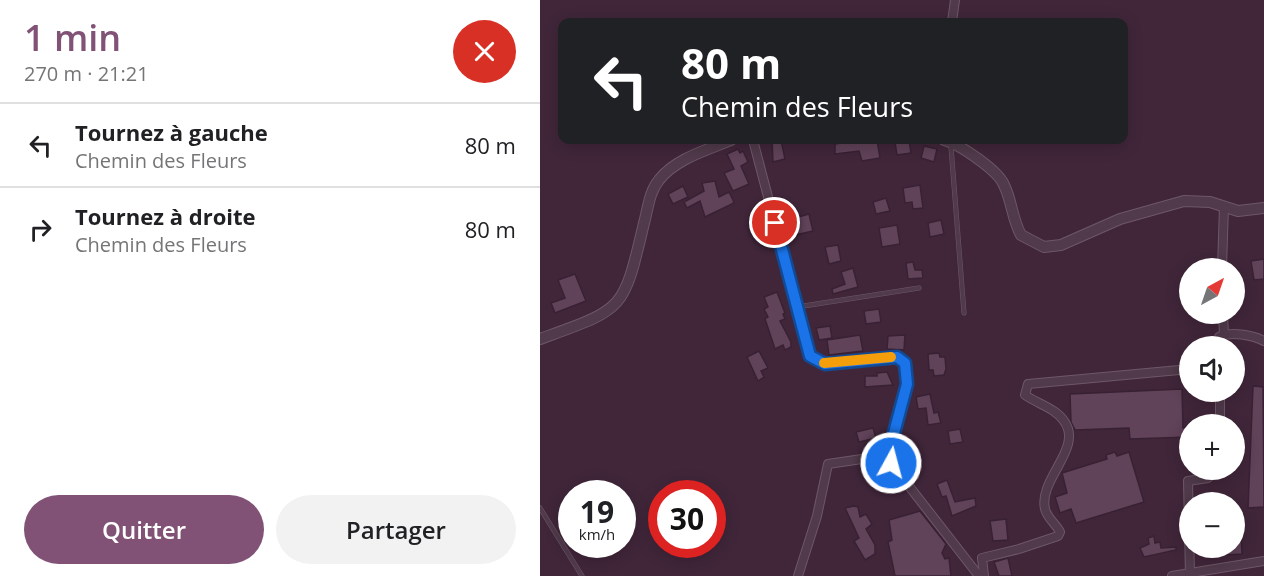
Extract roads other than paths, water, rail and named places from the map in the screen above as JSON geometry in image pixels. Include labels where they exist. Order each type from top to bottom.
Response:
[{"type":"street","points":[[953,18],[955,0]]},
{"type":"street","points":[[540,339],[590,321],[617,305],[632,276],[651,195],[658,180],[681,162],[722,144]]},
{"type":"street","points":[[754,144],[810,356],[825,364],[897,357],[905,363],[907,384],[890,455],[891,463],[981,576]]},
{"type":"street","points":[[954,144],[1001,180],[1021,235],[1044,247],[1061,244],[1151,208],[1194,200],[1238,211],[1264,208]]},
{"type":"street","points":[[1222,258],[1224,206]]},
{"type":"street","points":[[1223,324],[1224,335],[1257,337],[1264,341]]},
{"type":"street","points":[[981,576],[982,558],[1042,543],[1058,536],[1060,532],[1049,517],[1045,501],[1047,487],[1063,455],[1069,435],[1067,426],[1056,412],[1025,394],[1028,384],[1179,370]]},
{"type":"street","points":[[798,576],[817,516],[828,464],[890,455]]},
{"type":"street","points":[[1190,575],[1188,481],[1195,480]]},
{"type":"street","points":[[1172,576],[1190,575],[1264,561]]},
{"type":"lane","points":[[949,144],[964,313]]},
{"type":"lane","points":[[797,307],[919,288]]},
{"type":"lane","points":[[540,508],[582,576]]}]
